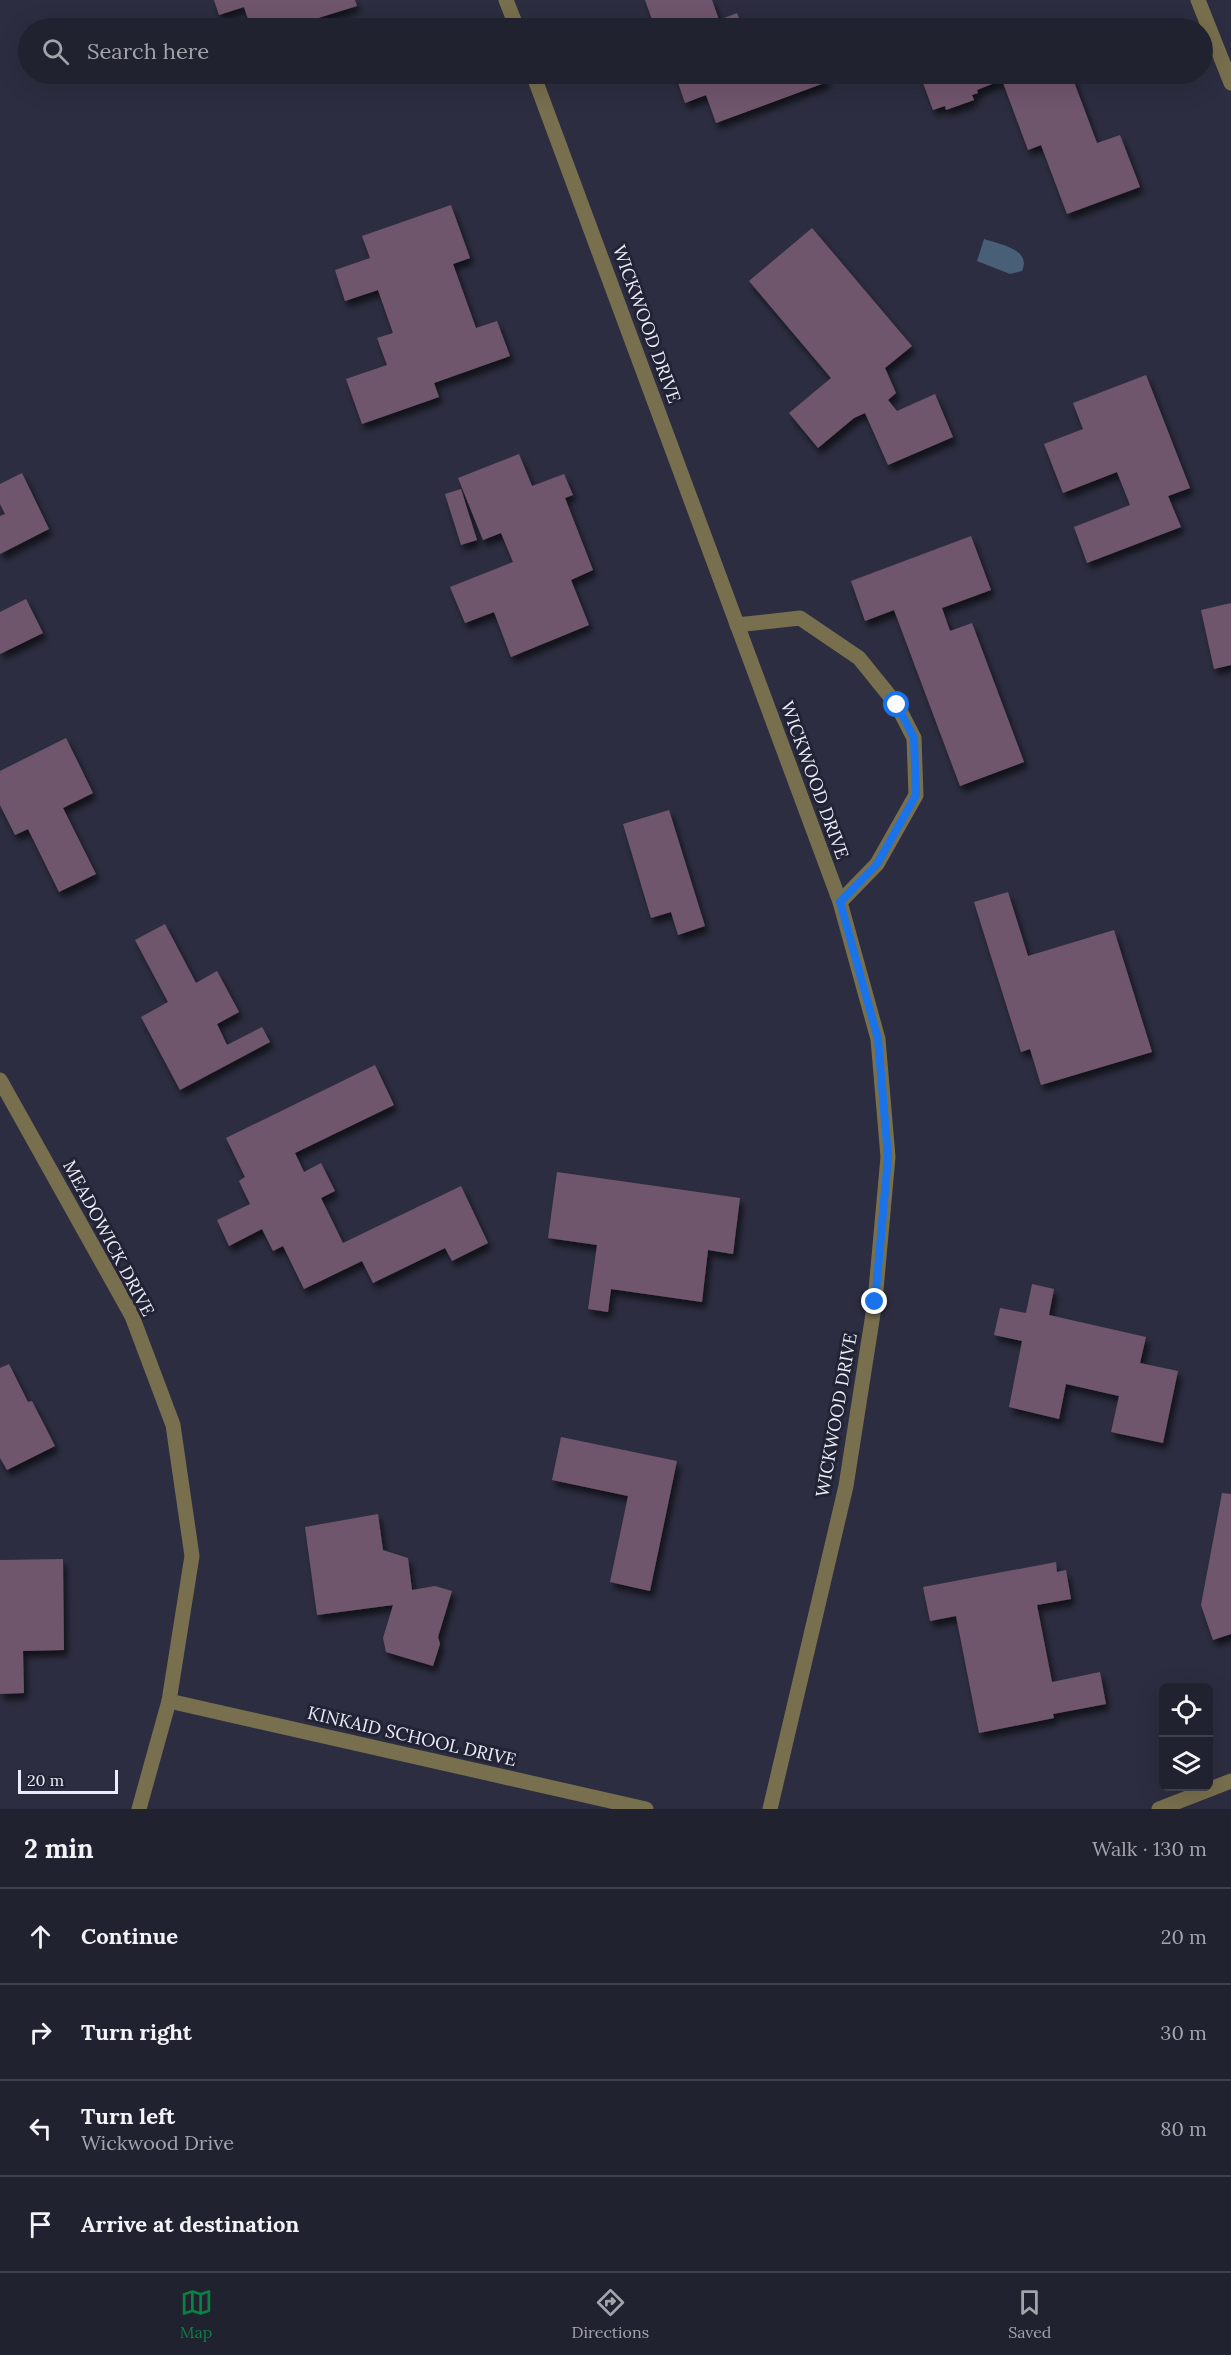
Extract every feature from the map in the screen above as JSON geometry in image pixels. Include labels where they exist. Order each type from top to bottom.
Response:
[{"type":"street","points":[[506,0],[513,18]]},
{"type":"street","points":[[1198,0],[1205,18]]},
{"type":"street","points":[[1213,38],[1231,83]]},
{"type":"street","name":"WICKWOOD DRIVE","points":[[537,84],[840,902],[878,1039],[888,1157],[875,1302],[846,1486],[770,1809]]},
{"type":"street","points":[[737,625],[800,618],[859,658],[897,705],[914,738],[916,795],[877,864],[840,902]]},
{"type":"street","name":"MEADOWICK DRIVE","points":[[0,1080],[132,1316],[173,1425],[192,1556],[170,1701],[139,1809]]},
{"type":"street","name":"KINKAID SCHOOL DRIVE","points":[[170,1701],[646,1809]]},
{"type":"street","points":[[1159,1809],[1231,1781]]},
{"type":"water","points":[[984,239],[1018,253],[1024,264],[1022,271],[1010,274],[977,261]]},
{"type":"building","points":[[214,0],[355,0],[357,6],[318,18],[248,18],[244,7],[219,15]]},
{"type":"building","points":[[645,0],[712,0],[718,18],[651,18]]},
{"type":"building","points":[[737,13],[739,18],[724,18]]},
{"type":"building","points":[[678,84],[822,84],[716,123],[706,95],[685,103]]},
{"type":"building","points":[[923,84],[992,84],[977,90],[978,93],[972,95],[974,100],[946,110],[945,106],[933,110]]},
{"type":"building","points":[[1003,84],[1075,84],[1097,143],[1120,135],[1140,187],[1067,214],[1041,145],[1028,150]]},
{"type":"building","points":[[451,205],[470,258],[453,264],[476,328],[497,321],[510,356],[434,383],[439,397],[362,424],[346,379],[387,365],[377,338],[393,333],[378,290],[345,301],[335,270],[370,258],[362,236]]},
{"type":"building","points":[[812,228],[912,346],[885,368],[896,393],[888,400],[897,411],[935,394],[953,437],[888,465],[865,413],[854,418],[818,448],[789,413],[831,378],[749,281]]},
{"type":"building","points":[[1146,375],[1190,488],[1168,496],[1181,527],[1087,563],[1074,527],[1130,505],[1117,472],[1063,493],[1044,444],[1083,429],[1073,403]]},
{"type":"building","points":[[519,454],[532,486],[564,474],[573,495],[565,498],[593,570],[571,580],[589,625],[511,657],[494,612],[465,623],[450,587],[513,562],[501,533],[483,540],[458,478]]},
{"type":"building","points":[[22,473],[49,529],[0,554],[0,516],[5,514],[0,504],[0,484]]},
{"type":"building","points":[[461,489],[477,540],[461,545],[445,494]]},
{"type":"building","points":[[971,536],[991,590],[942,608],[950,631],[972,623],[1024,762],[960,786],[894,610],[865,621],[851,581]]},
{"type":"building","points":[[26,599],[43,633],[0,654],[0,612]]},
{"type":"building","points":[[1231,603],[1231,665],[1214,669],[1201,610]]},
{"type":"building","points":[[66,738],[93,793],[63,808],[96,874],[59,892],[28,829],[15,835],[0,805],[0,771]]},
{"type":"building","points":[[669,810],[705,926],[678,935],[671,912],[651,918],[623,824]]},
{"type":"building","points":[[1008,892],[1028,956],[1114,930],[1152,1052],[1041,1085],[1030,1049],[1021,1052],[974,902]]},
{"type":"building","points":[[165,924],[196,983],[217,971],[239,1012],[217,1024],[227,1045],[262,1027],[270,1042],[180,1090],[141,1017],[168,1002],[135,940]]},
{"type":"building","points":[[375,1065],[394,1105],[295,1153],[304,1172],[321,1163],[335,1191],[321,1198],[343,1243],[461,1186],[488,1243],[452,1261],[445,1248],[373,1283],[362,1261],[304,1289],[283,1246],[273,1251],[262,1229],[229,1246],[217,1220],[250,1204],[239,1181],[245,1177],[226,1138]]},
{"type":"building","points":[[557,1172],[740,1198],[733,1254],[708,1250],[702,1302],[611,1289],[608,1312],[588,1309],[597,1245],[548,1238]]},
{"type":"building","points":[[1032,1284],[1054,1289],[1049,1315],[1146,1337],[1140,1363],[1178,1371],[1163,1443],[1111,1432],[1119,1396],[1066,1384],[1059,1419],[1009,1407],[1022,1341],[994,1335],[1000,1308],[1026,1313]]},
{"type":"building","points":[[9,1364],[28,1402],[32,1401],[55,1446],[7,1470],[0,1458],[0,1368]]},
{"type":"building","points":[[561,1437],[677,1461],[650,1591],[610,1582],[628,1496],[552,1480]]},
{"type":"building","points":[[1222,1493],[1231,1494],[1231,1634],[1213,1640],[1201,1605]]},
{"type":"building","points":[[378,1514],[383,1550],[408,1558],[412,1590],[435,1586],[452,1591],[438,1637],[440,1644],[433,1666],[386,1652],[383,1638],[393,1605],[317,1615],[305,1527]]},
{"type":"building","points":[[63,1559],[64,1650],[23,1651],[24,1693],[0,1694],[0,1560]]},
{"type":"building","points":[[1056,1562],[1057,1572],[1066,1570],[1071,1599],[1037,1605],[1052,1682],[1100,1672],[1106,1704],[1053,1714],[1054,1718],[979,1733],[956,1616],[930,1621],[923,1587]]},
{"type":"route","points":[[875,1302],[888,1157],[878,1039],[840,902],[877,864],[916,795],[914,738],[897,705]]}]
